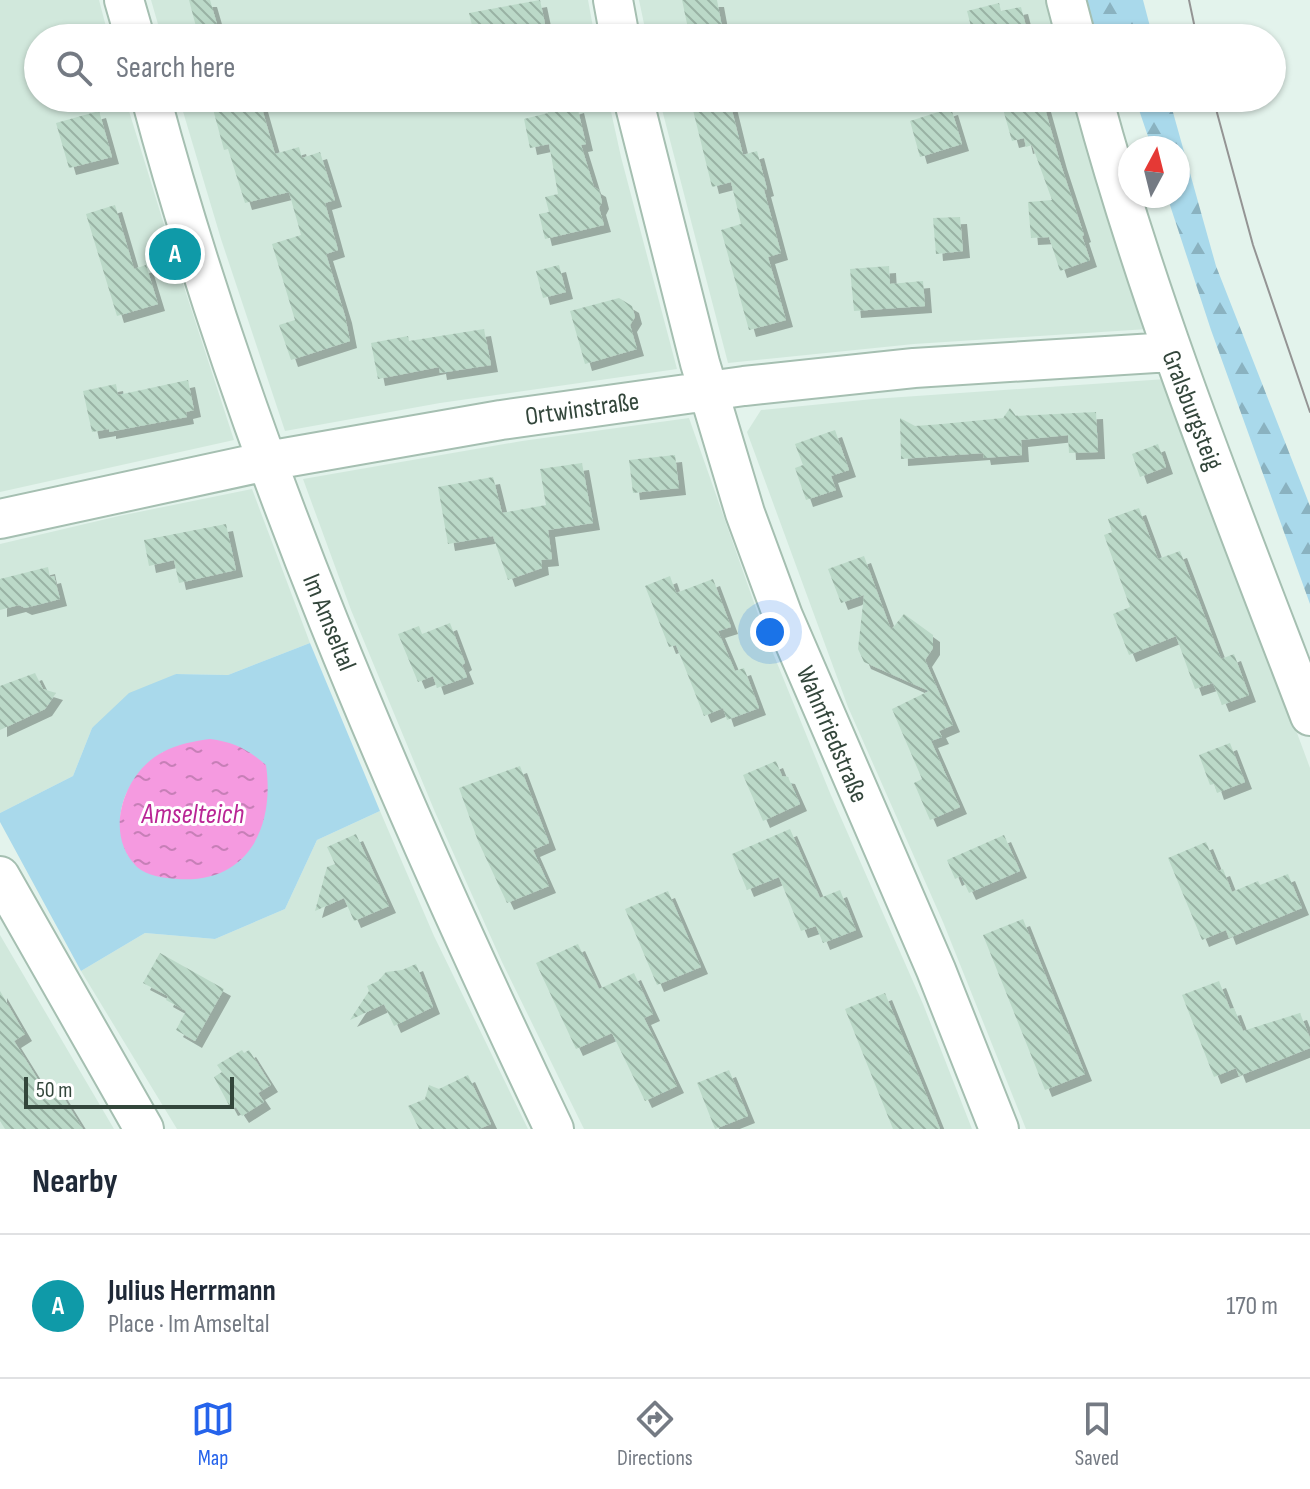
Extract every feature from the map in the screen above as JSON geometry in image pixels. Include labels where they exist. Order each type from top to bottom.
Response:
[{"type":"street","points":[[124,0],[131,24]]},
{"type":"street","points":[[613,0],[617,24]]},
{"type":"street","points":[[1066,0],[1072,24]]},
{"type":"street","name":"Im Amseltal","points":[[155,112],[174,185],[267,461],[336,640],[394,782],[554,1129]]},
{"type":"street","name":"Wahnfriedstraße","points":[[636,112],[708,391],[745,513],[783,616],[936,970],[999,1129]]},
{"type":"street","name":"Gralsburgsteig","points":[[1097,112],[1128,224],[1171,352],[1310,716]]},
{"type":"street","name":"Ortwinstraße","points":[[0,519],[267,461],[501,420],[708,391],[914,368],[1171,352]]},
{"type":"street","points":[[0,876],[144,1129]]},
{"type":"shaded area","points":[[0,0],[99,0],[105,24],[24,24],[24,112],[129,112],[234,440],[0,492]]},
{"type":"shaded area","points":[[151,0],[588,0],[592,24],[158,24]]},
{"type":"shaded area","points":[[639,0],[1050,0],[1056,24],[644,24]]},
{"type":"shaded area","points":[[183,112],[611,112],[677,369],[440,403],[285,431],[221,239]]},
{"type":"shaded area","points":[[663,112],[1080,112],[1148,329],[914,344],[728,363]]},
{"type":"shaded area","points":[[1166,379],[1310,768],[1310,1129],[1026,1129],[943,922],[848,707],[747,432],[761,410],[873,399]]},
{"type":"shaded area","points":[[689,418],[764,631],[830,793],[923,1004],[972,1129],[584,1129],[502,962],[435,812],[351,610],[303,479],[522,441]]},
{"type":"shaded area","points":[[252,489],[310,643],[228,675],[176,674],[92,728],[73,776],[0,813],[0,544]]},
{"type":"shaded area","points":[[380,811],[434,936],[528,1129],[177,1129],[81,971],[145,933],[215,939],[285,909],[317,840]]},
{"type":"shaded area","points":[[0,935],[114,1129],[0,1129]]},
{"type":"green space","points":[[1077,0],[1143,0],[1149,24],[1083,24]]},
{"type":"green space","points":[[1140,112],[1173,112],[1180,136],[1148,136]]},
{"type":"green space","points":[[1190,173],[1216,266],[1310,506],[1310,604],[1211,330],[1171,208],[1190,208]]},
{"type":"green space","points":[[310,643],[380,811],[317,840],[285,909],[215,939],[145,933],[81,971],[0,822],[0,813],[73,776],[92,728],[129,693],[176,674],[228,675]],"holes":[[[163,752],[128,855],[120,824],[125,797],[140,773]]]},
{"type":"water","name":"Amselteich","points":[[210,739],[240,747],[266,765],[268,788],[261,830],[252,847],[239,861],[222,872],[202,878],[177,879],[146,873],[127,853],[121,837],[120,821],[129,788],[138,773],[163,752]]},
{"type":"building","points":[[189,0],[210,0],[217,24],[195,24]]},
{"type":"building","points":[[540,0],[545,24],[472,24],[469,13]]},
{"type":"building","points":[[682,0],[717,0],[721,24],[687,24]]},
{"type":"building","points":[[999,3],[1001,11],[1021,7],[1025,24],[970,24],[967,11]]},
{"type":"building","points":[[99,112],[112,157],[69,168],[56,123]]},
{"type":"building","points":[[214,112],[263,112],[275,154],[299,147],[302,158],[320,152],[335,200],[325,203],[338,250],[326,254],[350,341],[291,360],[279,325],[295,320],[272,244],[301,235],[289,192],[245,203],[228,149],[224,150]]},
{"type":"building","points":[[578,112],[586,144],[581,145],[594,187],[599,190],[602,202],[599,208],[604,225],[545,239],[539,214],[549,212],[545,197],[558,194],[549,144],[530,148],[524,119],[548,113]]},
{"type":"building","points":[[693,112],[732,112],[743,155],[757,151],[767,189],[764,190],[781,253],[768,257],[786,320],[749,330],[721,230],[741,224],[731,182],[712,187]]},
{"type":"building","points":[[938,112],[952,112],[962,144],[920,157],[910,121]]},
{"type":"building","points":[[1004,112],[1046,112],[1090,260],[1060,271],[1049,237],[1031,238],[1028,202],[1052,200],[1032,145],[1026,147],[1024,138],[1012,141]]},
{"type":"building","points":[[115,205],[134,269],[146,265],[158,304],[117,316],[86,214]]},
{"type":"building","points":[[960,217],[963,251],[936,254],[933,218]]},
{"type":"building","points":[[559,265],[566,292],[543,298],[536,271]]},
{"type":"building","points":[[889,266],[890,284],[923,281],[925,306],[854,311],[850,269]]},
{"type":"building","points":[[619,298],[632,306],[635,317],[630,325],[637,349],[585,364],[570,311]]},
{"type":"building","points":[[484,329],[491,365],[440,373],[439,367],[378,379],[371,343],[408,336],[409,341]]},
{"type":"building","points":[[188,380],[194,410],[186,412],[187,417],[109,432],[109,429],[92,432],[83,391],[116,384],[118,395]]},
{"type":"building","points":[[1010,408],[1016,416],[1096,412],[1098,452],[1069,453],[1068,435],[1021,440],[1022,455],[984,458],[983,453],[901,459],[900,418],[915,426],[942,424],[1003,418]]},
{"type":"building","points":[[835,430],[849,470],[831,476],[836,490],[806,500],[795,468],[803,465],[795,444]]},
{"type":"building","points":[[1158,444],[1166,467],[1140,477],[1132,454]]},
{"type":"building","points":[[675,455],[679,488],[633,493],[629,460]]},
{"type":"building","points":[[582,463],[593,523],[548,530],[552,559],[541,560],[542,568],[508,580],[493,536],[448,544],[438,487],[493,477],[502,513],[546,505],[540,469]]},
{"type":"building","points":[[1139,508],[1158,559],[1180,551],[1221,659],[1234,654],[1249,695],[1222,705],[1213,683],[1195,689],[1176,636],[1129,655],[1113,614],[1130,607],[1104,535],[1112,532],[1108,519]]},
{"type":"building","points":[[226,524],[236,570],[179,583],[174,560],[149,566],[144,540]]},
{"type":"building","points":[[864,556],[891,630],[904,614],[933,635],[933,648],[925,660],[953,725],[939,731],[942,737],[931,741],[960,807],[930,820],[914,783],[922,779],[892,709],[929,691],[864,662],[858,649],[864,595],[841,603],[828,569]]},
{"type":"building","points":[[48,567],[50,577],[54,576],[60,599],[25,608],[19,605],[0,610],[0,579]]},
{"type":"building","points":[[670,576],[676,593],[713,579],[731,627],[718,631],[735,671],[744,668],[759,708],[727,720],[723,708],[704,716],[676,645],[669,647],[645,586]]},
{"type":"building","points":[[450,623],[467,677],[437,688],[433,676],[418,682],[398,634],[419,626],[422,634]]},
{"type":"building","points":[[35,673],[43,689],[56,693],[45,709],[0,730],[0,686]]},
{"type":"building","points":[[1230,743],[1245,782],[1217,793],[1214,784],[1210,785],[1199,755]]},
{"type":"building","points":[[776,761],[782,776],[788,777],[800,804],[763,821],[743,775]]},
{"type":"building","points":[[520,766],[549,843],[533,850],[549,886],[507,903],[478,841],[459,788]]},
{"type":"building","points":[[790,829],[820,898],[840,890],[856,930],[823,943],[816,926],[801,931],[779,877],[747,890],[732,854]]},
{"type":"building","points":[[356,834],[389,906],[354,921],[344,898],[315,911],[327,867],[335,864],[327,847]]},
{"type":"building","points":[[1004,835],[1020,871],[969,893],[961,876],[955,879],[947,860]]},
{"type":"building","points":[[1206,842],[1218,871],[1223,869],[1232,892],[1258,881],[1260,885],[1288,874],[1302,908],[1229,938],[1226,930],[1202,940],[1168,858]]},
{"type":"building","points":[[668,891],[701,967],[657,985],[625,909]]},
{"type":"building","points":[[1023,919],[1085,1074],[1045,1090],[983,935]]},
{"type":"building","points":[[578,944],[599,989],[634,973],[653,1014],[644,1018],[677,1086],[645,1101],[612,1033],[576,1049],[536,963]]},
{"type":"building","points":[[160,953],[224,989],[195,1041],[176,1030],[186,1011],[166,1000],[168,996],[143,983]]},
{"type":"building","points":[[416,964],[433,1007],[394,1026],[384,1004],[350,1020],[369,991],[367,986],[378,981],[386,972]]},
{"type":"building","points":[[1219,981],[1243,1031],[1300,1013],[1310,1038],[1310,1048],[1239,1076],[1236,1068],[1214,1077],[1182,995]]},
{"type":"building","points":[[0,991],[25,1034],[14,1041],[47,1094],[57,1087],[83,1129],[5,1129],[0,1121]]},
{"type":"building","points":[[885,993],[940,1129],[893,1129],[845,1009]]},
{"type":"building","points":[[242,1050],[244,1053],[249,1050],[271,1085],[258,1093],[264,1102],[242,1116],[236,1107],[231,1109],[214,1077],[222,1072],[217,1065]]},
{"type":"building","points":[[729,1070],[748,1116],[715,1129],[697,1083]]},
{"type":"building","points":[[468,1075],[491,1124],[479,1129],[419,1129],[408,1106],[425,1099],[429,1085],[439,1089]]},
{"type":"tram line","points":[[1189,0],[1194,24]]},
{"type":"tram line","points":[[1217,112],[1253,245],[1310,412]]},
{"type":"place","name":"Julius Herrmann","points":[[175,254]]}]
